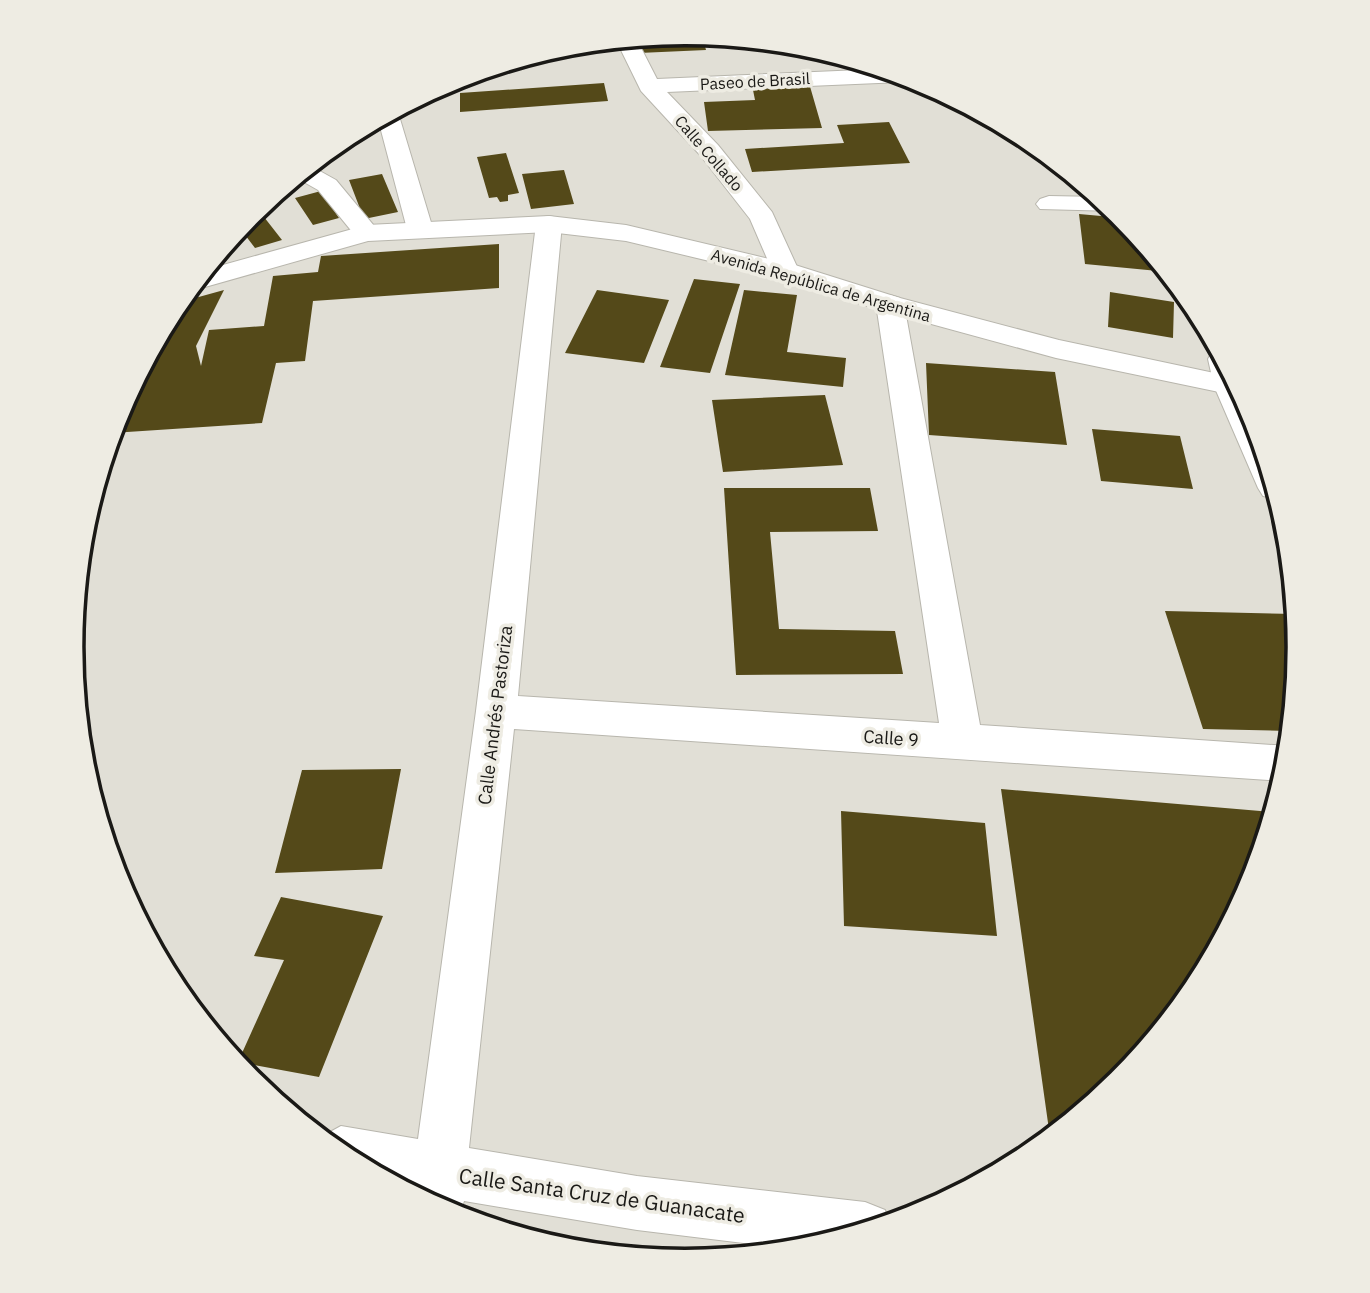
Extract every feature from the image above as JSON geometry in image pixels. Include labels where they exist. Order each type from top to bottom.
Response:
[{"type":"street","name":"Calle Collado","points":[[630,49],[643,76],[709,150],[763,218],[785,271]]},
{"type":"street","name":"Paseo de Brasil","points":[[643,76],[814,60]]},
{"type":"street","name":"Paseo de Brasil","points":[[643,76],[872,75]]},
{"type":"street","points":[[391,123],[419,229]]},
{"type":"street","points":[[312,176],[327,186],[367,233]]},
{"type":"street","points":[[1049,204],[1091,205]]},
{"type":"street","name":"Avenida República de Argentina","points":[[212,276],[367,233],[550,224],[626,233],[785,271],[890,304],[1056,349],[1222,377]]},
{"type":"street","name":"Calle Andrés Pastoriza","points":[[437,1189],[496,711],[550,224]]},
{"type":"street","points":[[890,304],[963,743]]},
{"type":"street","name":"Calle 9","points":[[496,711],[1274,762]]},
{"type":"street","name":"Calle Santa Cruz de Guanacate","points":[[397,1174],[437,1189],[637,1202],[841,1227]]},
{"type":"building","points":[[646,47],[705,47],[706,50],[639,53],[638,48]]},
{"type":"building","points":[[604,83],[608,101],[460,112],[460,93]]},
{"type":"building","points":[[809,83],[822,128],[708,131],[704,102],[755,100],[752,85]]},
{"type":"building","points":[[889,122],[910,163],[752,172],[745,149],[844,143],[837,125]]},
{"type":"building","points":[[506,153],[519,193],[508,195],[508,201],[500,202],[497,197],[489,198],[477,157]]},
{"type":"building","points":[[564,170],[574,204],[531,209],[522,174]]},
{"type":"building","points":[[382,174],[398,212],[364,219],[349,180]]},
{"type":"building","points":[[321,191],[339,218],[313,225],[295,198]]},
{"type":"building","points":[[1079,214],[1104,216],[1154,271],[1085,264]]},
{"type":"building","points":[[265,218],[282,240],[255,248],[246,236]]},
{"type":"building","points":[[499,244],[499,288],[313,301],[305,361],[276,363],[262,423],[124,432],[146,381],[196,298],[224,290],[196,346],[201,366],[209,330],[264,326],[273,276],[318,272],[321,256]]},
{"type":"building","points":[[694,279],[740,284],[710,373],[660,367]]},
{"type":"building","points":[[597,290],[669,300],[644,363],[565,353]]},
{"type":"building","points":[[744,290],[797,295],[787,352],[846,358],[843,387],[725,375]]},
{"type":"building","points":[[1110,292],[1174,302],[1173,338],[1108,327]]},
{"type":"building","points":[[926,363],[1055,372],[1067,445],[929,435]]},
{"type":"building","points":[[825,395],[843,465],[723,472],[712,400]]},
{"type":"building","points":[[1092,429],[1180,436],[1193,489],[1101,481]]},
{"type":"building","points":[[724,488],[870,488],[878,531],[770,532],[779,629],[895,631],[903,674],[736,675]]},
{"type":"building","points":[[1165,611],[1285,614],[1285,686],[1280,731],[1203,729]]},
{"type":"building","points":[[401,769],[382,869],[275,873],[302,770]]},
{"type":"building","points":[[1001,789],[1263,811],[1224,912],[1185,980],[1137,1043],[1081,1098],[1048,1125]]},
{"type":"building","points":[[841,811],[985,823],[997,936],[844,926]]},
{"type":"building","points":[[281,897],[383,916],[319,1077],[254,1065],[242,1053],[284,960],[254,956]]}]
